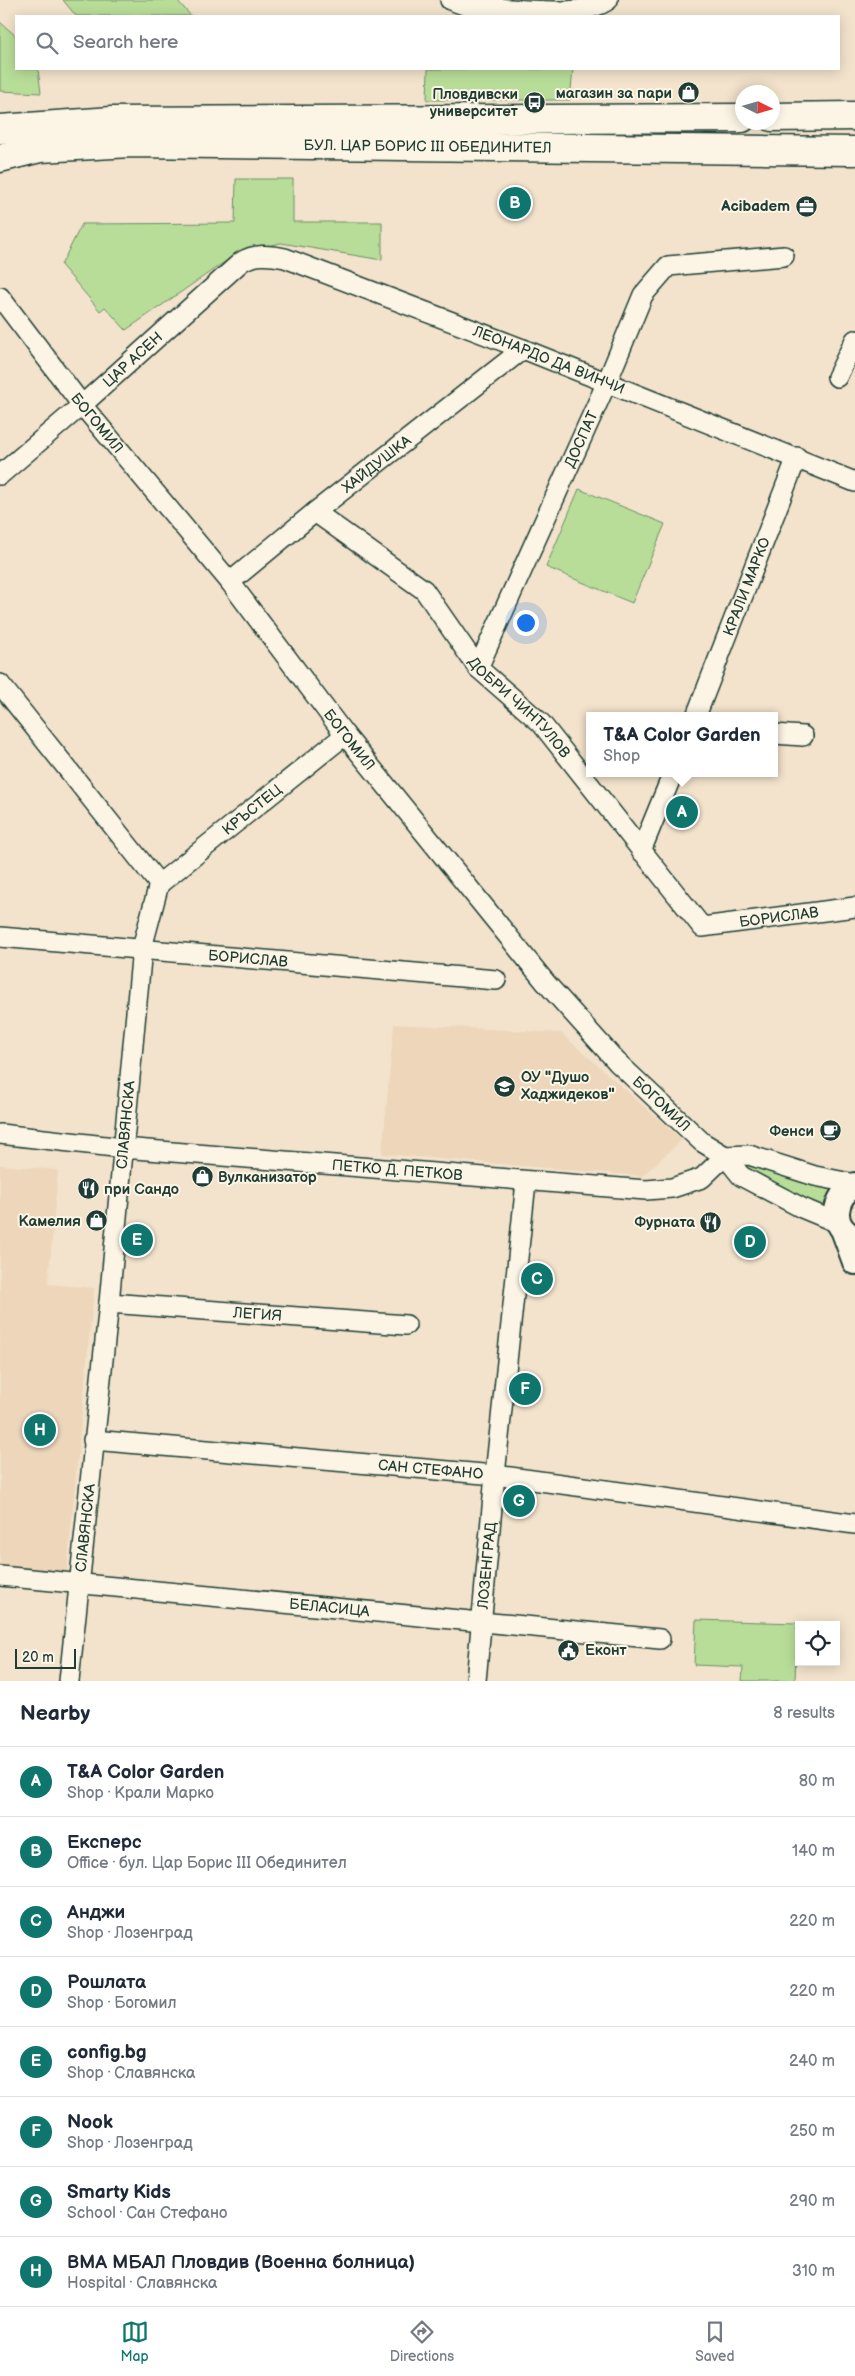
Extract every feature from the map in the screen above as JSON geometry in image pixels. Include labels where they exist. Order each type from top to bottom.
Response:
[{"type":"main road","points":[[780,117],[855,116]]},
{"type":"main road","name":"БУЛ. ЦАР БОРИС III ОБЕДИНИТЕЛ","points":[[2,127],[112,121],[735,118]]},
{"type":"main road","name":"БУЛ. ЦАР БОРИС III ОБЕДИНИТЕЛ","points":[[0,158],[40,148],[131,143],[855,151]]},
{"type":"street","points":[[450,0],[471,6],[579,11],[602,5],[608,0]]},
{"type":"street","name":"ЛЕОНАРДО ДА ВИНЧИ","points":[[241,262],[256,256],[268,255],[285,258],[524,349],[797,457],[855,482]]},
{"type":"street","name":"ДОСПАТ","points":[[478,668],[607,382],[644,295],[668,266],[784,256]]},
{"type":"street","name":"ЦАР АСЕН","points":[[0,475],[82,405],[241,262]]},
{"type":"street","name":"БОГОМИЛ","points":[[0,297],[82,405],[230,582],[345,735],[546,983],[617,1062],[702,1142],[725,1156],[741,1176],[846,1231]]},
{"type":"street","points":[[837,377],[855,340]]},
{"type":"street","name":"ХАЙДУШКА","points":[[230,582],[315,512],[524,349]]},
{"type":"street","name":"КРАЛИ МАРКО","points":[[698,712],[797,457]]},
{"type":"street","name":"ДОБРИ ЧИНТУЛОВ","points":[[315,512],[424,590],[478,668],[541,723],[702,927]]},
{"type":"street","points":[[0,684],[159,884]]},
{"type":"street","points":[[778,734],[804,736]]},
{"type":"street","name":"КРЪСТЕЦ","points":[[159,884],[345,735]]},
{"type":"street","points":[[641,851],[671,777]]},
{"type":"street","name":"СЛАВЯНСКА","points":[[69,1681],[124,1148],[142,948],[159,884]]},
{"type":"street","name":"БОРИСЛАВ","points":[[702,927],[855,907]]},
{"type":"street","name":"БОРИСЛАВ","points":[[0,937],[496,980]]},
{"type":"street","name":"ПЕТКО Д. ПЕТКОВ","points":[[0,1134],[124,1148],[526,1182],[646,1190],[672,1188],[702,1178],[725,1156]]},
{"type":"street","points":[[725,1156],[750,1155],[815,1176],[855,1184]]},
{"type":"street","name":"ЛОЗЕНГРАД","points":[[476,1681],[495,1475],[526,1182]]},
{"type":"street","points":[[855,1184],[846,1190],[839,1199],[836,1211],[846,1231],[855,1262]]},
{"type":"street","name":"ЛЕГИЯ","points":[[108,1303],[406,1325]]},
{"type":"street","name":"САН СТЕФАНО","points":[[93,1440],[495,1475],[855,1524]]},
{"type":"street","name":"БЕЛАСИЦА","points":[[0,1576],[482,1620],[660,1639]]},
{"type":"shaded area","name":"ОУ \"Душо Хаджидеков\"","points":[[394,1024],[561,1033],[682,1140],[642,1176],[382,1154]]},
{"type":"shaded area","points":[[0,1165],[58,1170],[48,1284],[94,1288],[66,1579],[0,1572]]},
{"type":"green space","points":[[63,0],[177,0],[190,15],[75,15]]},
{"type":"green space","points":[[0,22],[15,35],[15,70],[38,70],[41,93],[0,91]]},
{"type":"green space","points":[[428,70],[573,70],[570,100],[427,100]]},
{"type":"green space","points":[[236,179],[293,179],[293,222],[382,222],[382,260],[281,243],[239,252],[126,330],[105,307],[100,311],[61,265],[82,224],[235,223]]},
{"type":"green space","points":[[579,489],[665,524],[632,603],[546,567]]},
{"type":"green space","points":[[736,1161],[842,1189],[832,1215],[745,1171]]},
{"type":"green space","points":[[696,1620],[795,1623],[795,1681],[742,1681],[743,1667],[694,1665]]},
{"type":"place","name":"магазин за пари","points":[[688,93]]},
{"type":"place","name":"Пловдивски университет","points":[[534,103]]},
{"type":"place","name":"Експерс","points":[[515,203]]},
{"type":"place","name":"Acibadem","points":[[806,206]]},
{"type":"place","name":"T&A Color Garden","points":[[682,812]]},
{"type":"place","name":"ОУ \"Душо Хаджидеков\"","points":[[505,1086]]},
{"type":"place","name":"Фенси","points":[[830,1131]]},
{"type":"place","name":"Вулканизатор","points":[[202,1177]]},
{"type":"place","name":"при Сандо","points":[[88,1189]]},
{"type":"place","name":"Камелия","points":[[97,1221]]},
{"type":"place","name":"Фурната","points":[[711,1222]]},
{"type":"place","name":"config.bg","points":[[137,1240]]},
{"type":"place","name":"Рошлата","points":[[750,1242]]},
{"type":"place","name":"Анджи","points":[[537,1279]]},
{"type":"place","name":"Nook","points":[[525,1389]]},
{"type":"place","name":"ВМА МБАЛ Пловдив (Военна болница)","points":[[40,1430]]},
{"type":"place","name":"Smarty Kids","points":[[519,1501]]},
{"type":"place","name":"Еконт","points":[[569,1650]]}]
